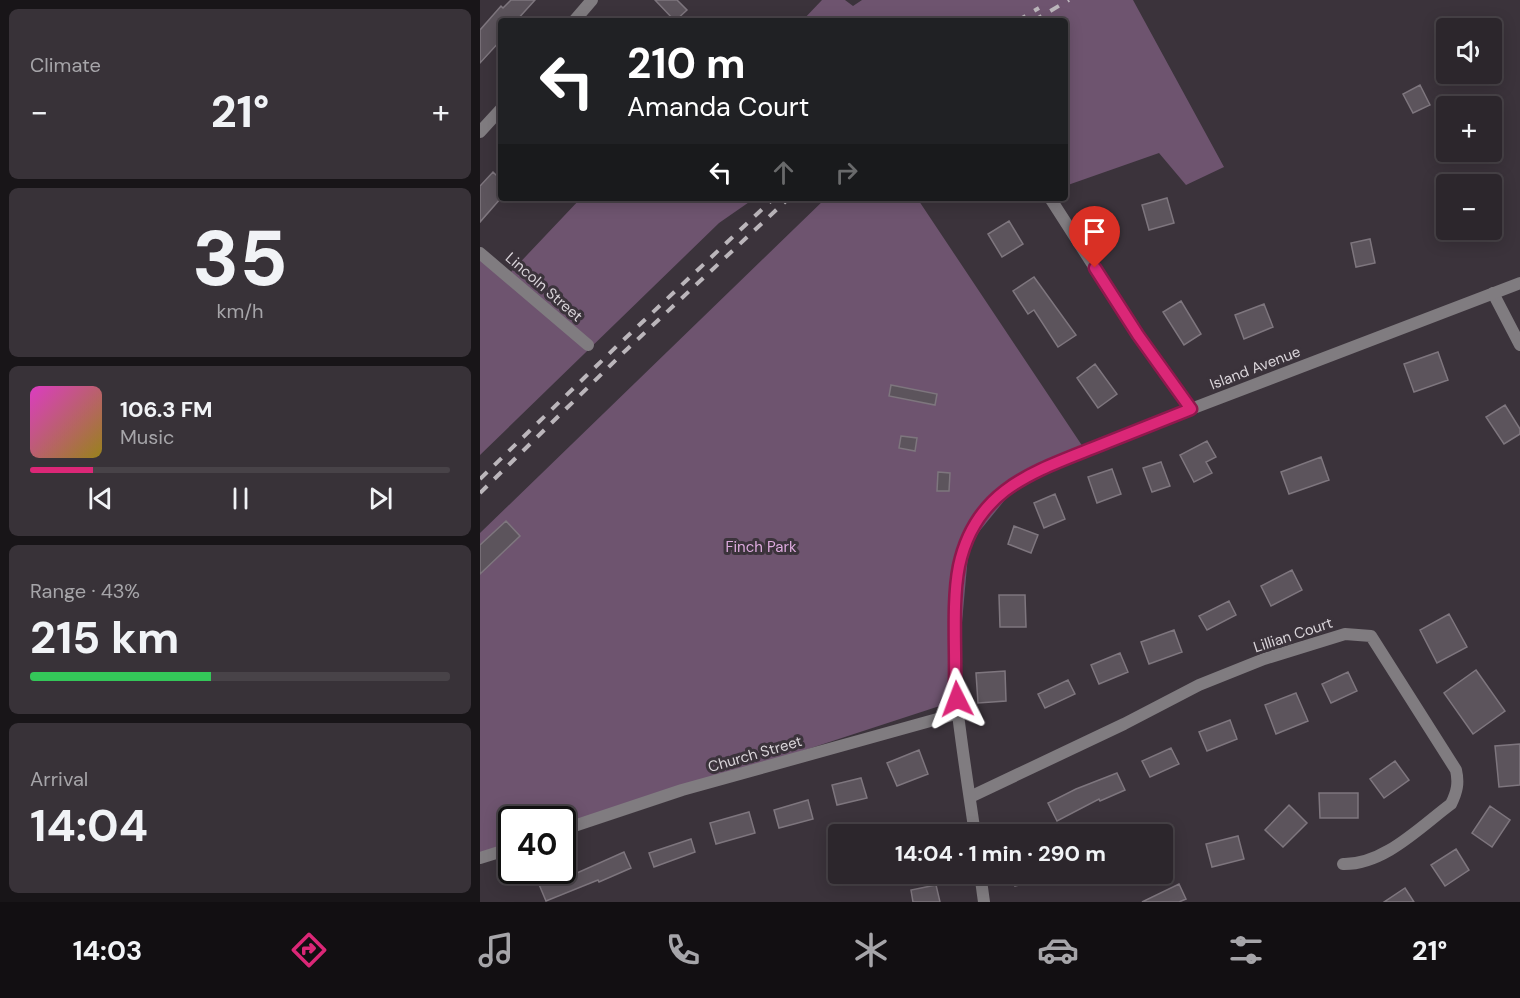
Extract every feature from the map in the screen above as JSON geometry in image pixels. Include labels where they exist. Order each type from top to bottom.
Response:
[{"type":"street","points":[[577,18],[592,0]]},
{"type":"street","points":[[480,132],[498,112]]},
{"type":"street","points":[[1052,201],[1138,335],[1191,409]]},
{"type":"street","name":"Lincoln Street","points":[[480,253],[588,345]]},
{"type":"street","name":"Island Avenue","points":[[974,824],[955,686],[959,568],[972,531],[982,514],[998,496],[1031,473],[1520,283]]},
{"type":"street","points":[[1493,293],[1520,345]]},
{"type":"street","name":"Lillian Court","points":[[970,797],[1210,680],[1264,659],[1345,634],[1371,636],[1456,770],[1459,780],[1457,792],[1451,804],[1381,856],[1355,864],[1343,864]]},
{"type":"street","name":"Church Street","points":[[576,825],[682,790],[958,713]]},
{"type":"street","points":[[480,858],[498,852]]},
{"type":"street","points":[[982,884],[984,902]]},
{"type":"green space","points":[[822,0],[845,0],[853,6],[862,0],[1133,0],[1224,167],[1186,185],[1159,153],[1068,185],[1068,18],[805,18]]},
{"type":"green space","points":[[578,201],[751,201],[719,223],[480,455],[480,248],[510,273]]},
{"type":"green space","name":"Finch Park","points":[[823,201],[919,201],[1083,447],[1026,474],[969,544],[955,701],[576,825],[576,806],[498,806],[498,849],[480,855],[480,533]]},
{"type":"building","points":[[511,0],[535,0],[519,18],[498,18],[498,43],[480,63],[480,30],[501,6],[503,8]]},
{"type":"building","points":[[655,0],[677,0],[687,10],[678,18],[672,18]]},
{"type":"building","points":[[1420,85],[1430,105],[1413,113],[1403,94]]},
{"type":"building","points":[[493,172],[498,177],[498,201],[480,222],[480,186]]},
{"type":"building","points":[[1167,198],[1174,223],[1149,230],[1142,205]]},
{"type":"building","points":[[1009,221],[1023,244],[1002,257],[988,234]]},
{"type":"building","points":[[1370,239],[1375,263],[1356,267],[1351,243]]},
{"type":"building","points":[[1034,277],[1076,335],[1058,347],[1034,310],[1028,314],[1013,291]]},
{"type":"building","points":[[1181,301],[1201,334],[1184,345],[1163,312]]},
{"type":"building","points":[[1264,304],[1273,327],[1244,339],[1235,315]]},
{"type":"building","points":[[1438,352],[1448,380],[1414,392],[1404,364]]},
{"type":"building","points":[[1095,364],[1117,394],[1098,408],[1077,378]]},
{"type":"building","points":[[891,385],[937,394],[935,405],[889,396]]},
{"type":"building","points":[[1505,405],[1520,429],[1520,434],[1504,444],[1486,417]]},
{"type":"building","points":[[901,436],[917,438],[915,451],[899,448]]},
{"type":"building","points":[[1207,441],[1216,457],[1206,462],[1212,473],[1194,482],[1180,455]]},
{"type":"building","points":[[1321,457],[1329,480],[1289,494],[1281,472]]},
{"type":"building","points":[[1161,462],[1170,486],[1152,492],[1143,468]]},
{"type":"building","points":[[1112,469],[1121,494],[1097,503],[1088,477]]},
{"type":"building","points":[[938,472],[950,473],[949,491],[937,491]]},
{"type":"building","points":[[1055,494],[1065,519],[1044,528],[1034,503]]},
{"type":"building","points":[[506,521],[520,536],[480,574],[480,545]]},
{"type":"building","points":[[1014,526],[1038,535],[1031,553],[1008,544]]},
{"type":"building","points":[[1292,570],[1302,590],[1271,606],[1261,586]]},
{"type":"building","points":[[999,595],[1025,595],[1026,627],[1000,627]]},
{"type":"building","points":[[1229,601],[1236,615],[1207,630],[1199,616]]},
{"type":"building","points":[[1449,614],[1467,647],[1437,663],[1420,630]]},
{"type":"building","points":[[1174,630],[1182,652],[1149,664],[1141,642]]},
{"type":"building","points":[[1120,653],[1128,672],[1099,684],[1091,665]]},
{"type":"building","points":[[1476,670],[1505,711],[1473,734],[1444,693]]},
{"type":"building","points":[[1005,671],[1006,701],[978,703],[976,673]]},
{"type":"building","points":[[1348,672],[1357,691],[1331,703],[1322,684]]},
{"type":"building","points":[[1068,680],[1075,694],[1045,708],[1038,694]]},
{"type":"building","points":[[1296,693],[1308,721],[1276,734],[1265,705]]},
{"type":"building","points":[[1230,720],[1237,739],[1207,751],[1199,732]]},
{"type":"building","points":[[1520,744],[1520,785],[1499,787],[1495,746]]},
{"type":"building","points":[[1171,748],[1179,764],[1150,777],[1142,761]]},
{"type":"building","points":[[919,750],[928,774],[897,786],[887,763]]},
{"type":"building","points":[[1395,761],[1409,780],[1384,798],[1370,779]]},
{"type":"building","points":[[1117,773],[1125,790],[1100,801],[1099,799],[1057,821],[1048,803]]},
{"type":"building","points":[[861,778],[867,798],[837,805],[832,785]]},
{"type":"building","points":[[1319,793],[1358,793],[1358,818],[1320,818]]},
{"type":"building","points":[[808,800],[813,819],[779,828],[774,810]]},
{"type":"building","points":[[1289,805],[1307,823],[1283,847],[1265,830]]},
{"type":"building","points":[[1490,806],[1510,820],[1492,847],[1472,833]]},
{"type":"building","points":[[749,812],[755,833],[716,844],[710,823]]},
{"type":"building","points":[[1238,836],[1244,859],[1212,867],[1206,844]]},
{"type":"building","points":[[691,839],[695,852],[654,867],[649,853]]},
{"type":"building","points":[[1456,849],[1469,870],[1445,886],[1431,865]]},
{"type":"building","points":[[624,852],[631,868],[546,901],[539,884],[576,884],[576,870],[577,873]]},
{"type":"building","points":[[1179,884],[1186,899],[1179,902],[1142,902]]},
{"type":"building","points":[[936,885],[940,902],[913,902],[911,890]]},
{"type":"building","points":[[1405,888],[1414,902],[1384,902]]},
{"type":"railway","points":[[1038,18],[1069,0]]},
{"type":"railway","points":[[1022,18],[1039,8]]},
{"type":"railway","points":[[480,479],[771,201]]},
{"type":"railway","points":[[480,493],[623,353],[786,201]]},
{"type":"route","points":[[957,699],[955,686],[959,568],[972,531],[982,514],[998,496],[1031,473],[1191,409],[1138,335],[1095,268]]}]
